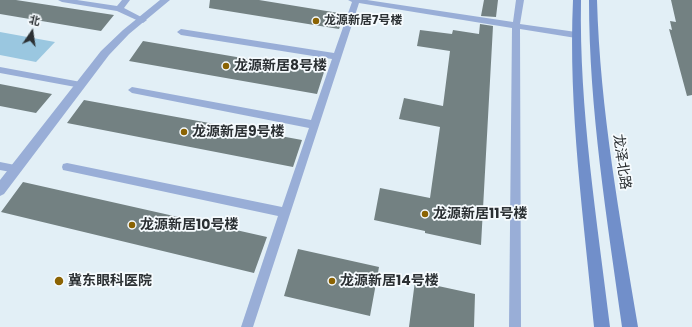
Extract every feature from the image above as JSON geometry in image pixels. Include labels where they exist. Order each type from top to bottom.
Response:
[{"type":"main road","points":[[577,0],[576,35],[580,113],[602,327]]},
{"type":"main road","name":"龙泽北路","points":[[593,0],[599,114],[630,327]]},
{"type":"street","points":[[0,190],[105,53],[126,32],[143,20],[166,0]]},
{"type":"lane","points":[[62,0],[119,9],[143,20]]},
{"type":"lane","points":[[119,9],[126,0]]},
{"type":"lane","points":[[247,327],[338,57],[355,0],[576,35]]},
{"type":"lane","points":[[515,327],[516,25],[520,0]]},
{"type":"lane","points":[[181,32],[338,57]]},
{"type":"lane","points":[[0,70],[81,85]]},
{"type":"lane","points":[[132,90],[315,125]]},
{"type":"lane","points":[[0,166],[16,169]]},
{"type":"lane","points":[[67,167],[286,213]]},
{"type":"shaded area","points":[[0,32],[55,42],[36,62],[0,55]]},
{"type":"building","points":[[0,0],[16,0],[114,15],[101,31],[0,14]]},
{"type":"building","name":"龙源新居7号楼","points":[[210,0],[259,0],[345,14],[339,29],[209,8]]},
{"type":"building","points":[[484,0],[498,0],[496,17],[481,16]]},
{"type":"building","points":[[671,0],[692,0],[692,95],[687,96],[669,29],[672,30],[670,21],[676,22]]},
{"type":"building","points":[[480,24],[493,26],[481,245],[374,220],[380,188],[430,198],[440,127],[399,119],[404,98],[443,106],[450,51],[417,46],[420,30],[452,34],[453,30],[479,34]]},
{"type":"building","name":"龙源新居8号楼","points":[[143,41],[324,72],[317,94],[129,61]]},
{"type":"building","points":[[0,84],[52,94],[36,113],[0,106]]},
{"type":"building","name":"龙源新居9号楼","points":[[84,100],[302,140],[293,167],[67,123]]},
{"type":"building","name":"龙源新居10号楼","points":[[23,182],[267,237],[254,273],[1,212]]},
{"type":"building","name":"龙源新居14号楼","points":[[298,249],[379,267],[370,316],[284,296]]},
{"type":"building","points":[[415,281],[475,294],[474,327],[409,327]]},
{"type":"place","name":"龙源新居7号楼","points":[[316,21]]},
{"type":"place","name":"龙源新居8号楼","points":[[226,66]]},
{"type":"place","name":"龙源新居9号楼","points":[[184,132]]},
{"type":"place","name":"龙源新居11号楼","points":[[425,214]]},
{"type":"place","name":"龙源新居10号楼","points":[[132,225]]},
{"type":"place","name":"冀东眼科医院","points":[[59,281]]},
{"type":"place","name":"龙源新居14号楼","points":[[332,281]]}]
